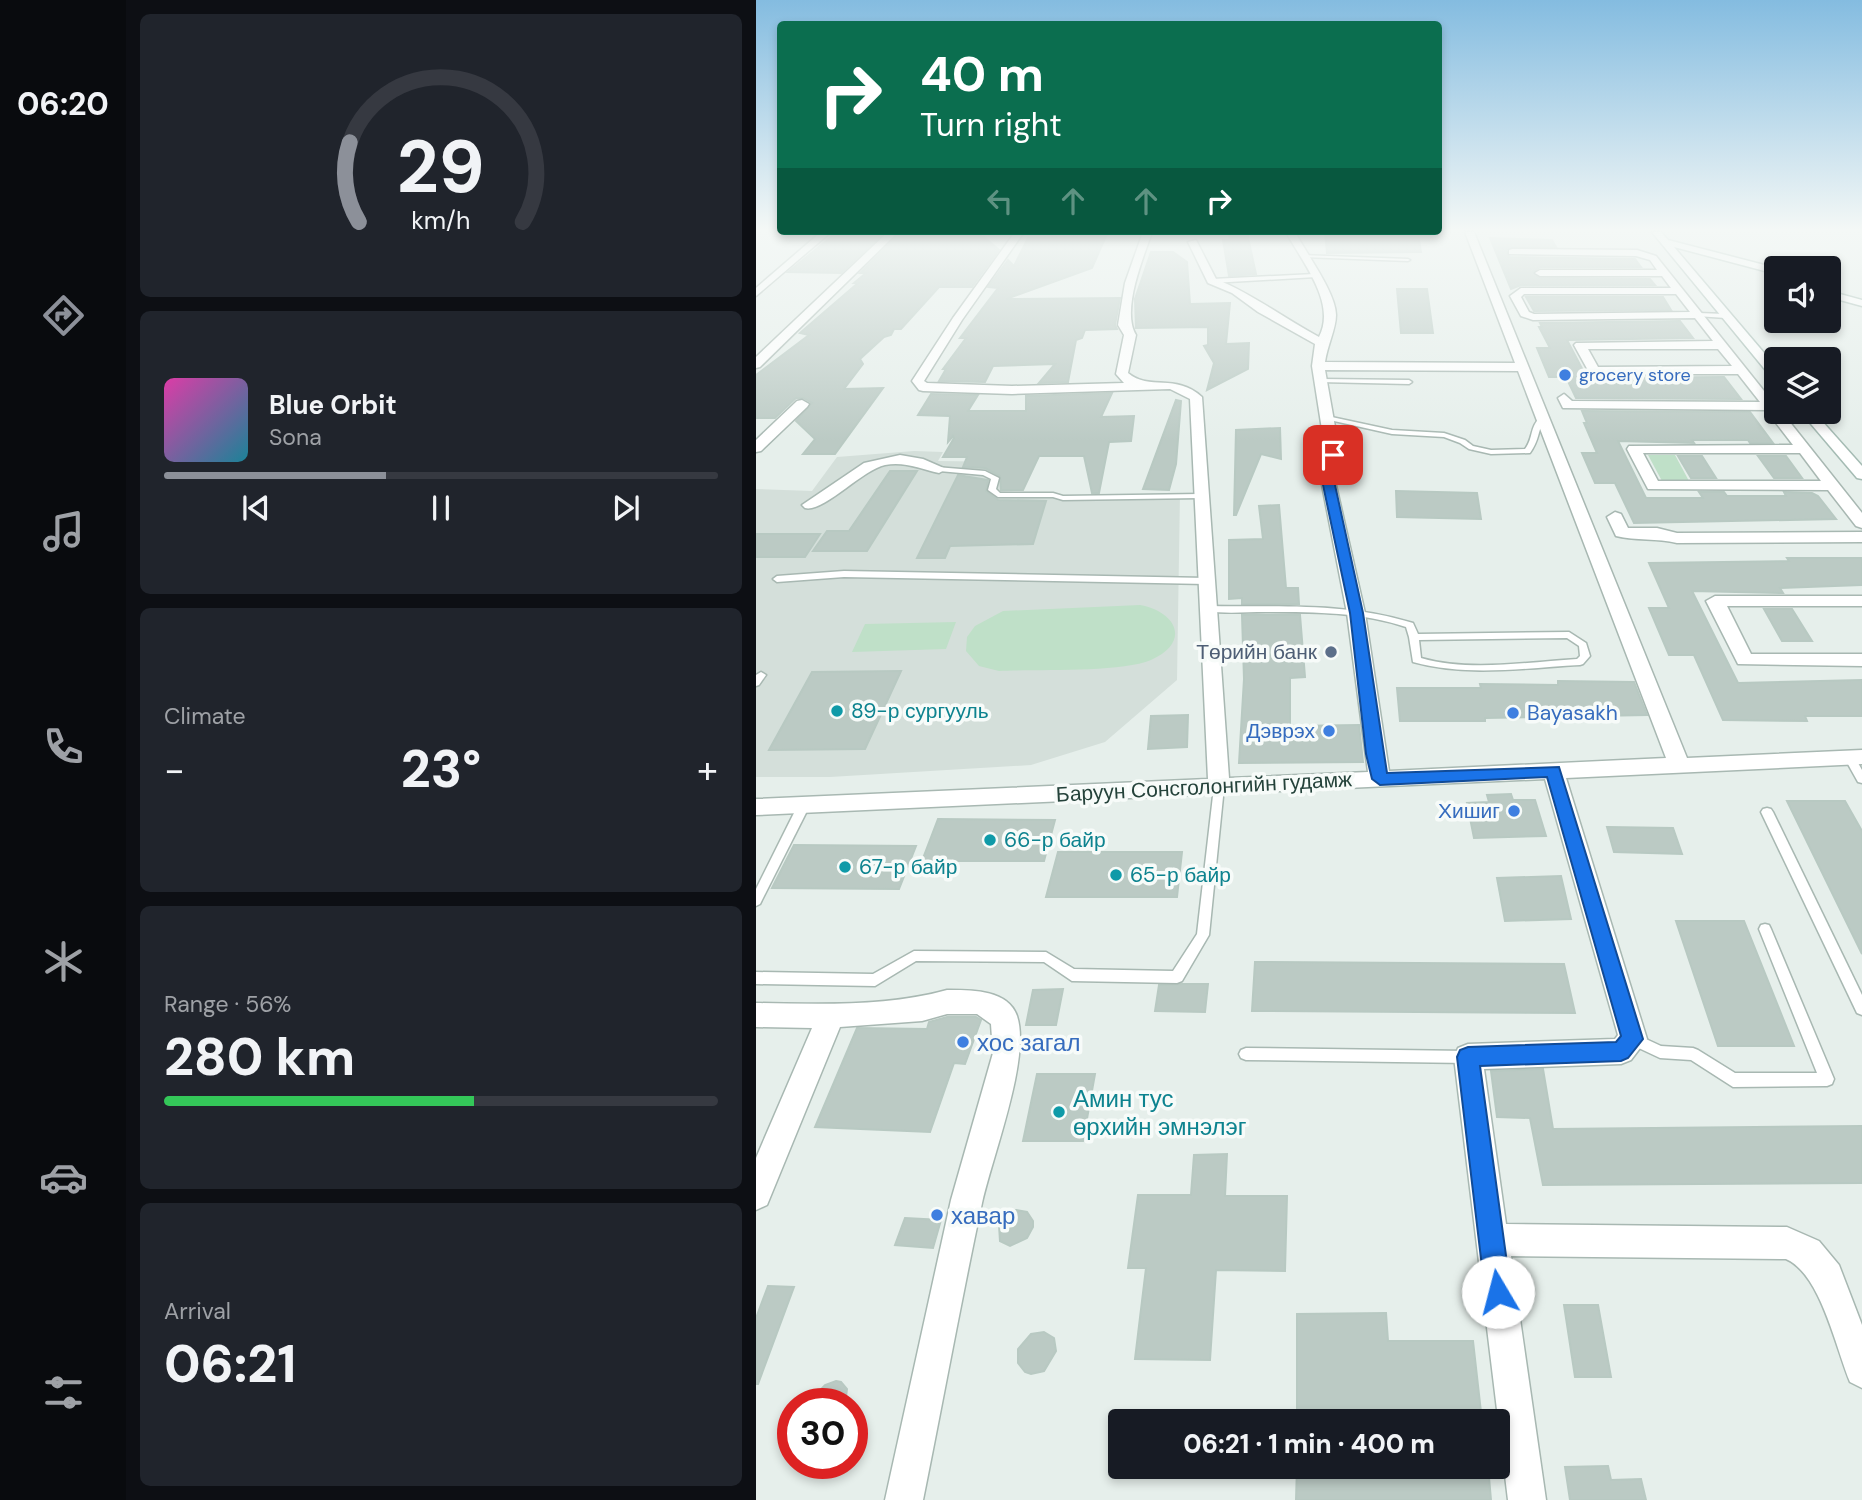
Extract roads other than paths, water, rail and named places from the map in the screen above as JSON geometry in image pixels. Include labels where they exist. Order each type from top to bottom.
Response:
[{"type":"street","points":[[756,364],[821,302]]},
{"type":"street","points":[[970,302],[918,381],[923,387],[1012,390],[1172,385],[1196,397],[1219,787]]},
{"type":"street","points":[[1127,302],[1124,325],[1130,335],[1122,374],[1130,381],[1148,386]]},
{"type":"street","points":[[1251,302],[1321,344]]},
{"type":"street","points":[[1327,302],[1331,313],[1329,328],[1321,344],[1319,374],[1333,455],[1329,485],[1356,613],[1374,754],[1380,779]]},
{"type":"street","points":[[1495,302],[1523,367],[1680,766]]},
{"type":"street","points":[[1518,302],[1525,314],[1533,317],[1698,315]]},
{"type":"street","points":[[1688,302],[1764,400]]},
{"type":"street","points":[[1714,302],[1764,362]]},
{"type":"street","points":[[1721,345],[1580,345],[1594,371],[1741,370]]},
{"type":"street","points":[[1319,374],[1523,367]]},
{"type":"street","points":[[1564,398],[1567,405],[1764,406]]},
{"type":"street","points":[[756,448],[802,404]]},
{"type":"street","points":[[1784,424],[1862,523]]},
{"type":"street","points":[[1817,424],[1862,475]]},
{"type":"street","points":[[1804,449],[1634,449],[1653,486],[1831,485]]},
{"type":"street","points":[[810,505],[863,467],[878,460],[920,461],[939,469]]},
{"type":"street","points":[[1615,517],[1622,533],[1657,533],[1677,538],[1862,537]]},
{"type":"street","points":[[1862,601],[1715,601],[1745,660],[1862,660]]},
{"type":"street","name":"Баруун Сонсголонгийн гудамж","points":[[756,807],[1856,757]]},
{"type":"street","points":[[1527,1500],[1468,1057],[1621,1051],[1633,1039],[1553,771]]},
{"type":"street","points":[[756,1015],[831,1016],[922,1009],[947,1002],[982,1002],[1004,1018],[1007,1053],[967,1200],[904,1500]]},
{"type":"street","points":[[756,1194],[831,1016]]},
{"type":"street","points":[[1491,1240],[1787,1243],[1808,1252],[1827,1277],[1862,1370]]},
{"type":"lane","points":[[1698,315],[1726,316]]},
{"type":"lane","points":[[1319,374],[1409,382]]},
{"type":"lane","points":[[1327,418],[1348,420],[1390,432],[1449,435],[1464,441],[1471,448],[1511,452],[1527,451],[1534,442],[1535,429],[1542,418]]},
{"type":"lane","points":[[939,469],[985,473],[995,478],[992,490],[998,495],[1053,495],[1063,498],[1200,496]]},
{"type":"lane","points":[[777,579],[844,574],[1206,581]]},
{"type":"lane","points":[[1209,609],[1356,613],[1394,618],[1409,625],[1414,637],[1416,660],[1428,665],[1462,667],[1580,662],[1585,656],[1583,645],[1569,635],[1414,637]]},
{"type":"lane","points":[[1856,757],[1862,779]]},
{"type":"lane","points":[[756,978],[875,980],[914,956],[1046,957],[1072,975],[1177,977],[1203,935],[1219,787]]},
{"type":"lane","points":[[756,901],[804,805]]},
{"type":"lane","points":[[1767,812],[1862,1009]]},
{"type":"lane","points":[[1633,1039],[1660,1052],[1693,1054],[1733,1080],[1827,1079],[1765,929]]},
{"type":"lane","points":[[1245,1054],[1468,1057]]},
{"type":"place","name":"grocery store","points":[[1565,375]]},
{"type":"place","name":"Төрийн банк","points":[[1331,652]]},
{"type":"place","name":"89-р сургууль","points":[[837,711]]},
{"type":"place","name":"Bayasakh","points":[[1513,713]]},
{"type":"place","name":"Дэврэх","points":[[1329,731]]},
{"type":"place","name":"Хишиг","points":[[1514,811]]},
{"type":"place","name":"66-р байр","points":[[990,840]]},
{"type":"place","name":"67-р байр","points":[[845,867]]},
{"type":"place","name":"65-р байр","points":[[1116,875]]},
{"type":"place","name":"хос загал","points":[[963,1042]]},
{"type":"place","name":"Амин тус өрхийн эмнэлэг","points":[[1059,1112]]},
{"type":"place","name":"хавар","points":[[937,1215]]}]
